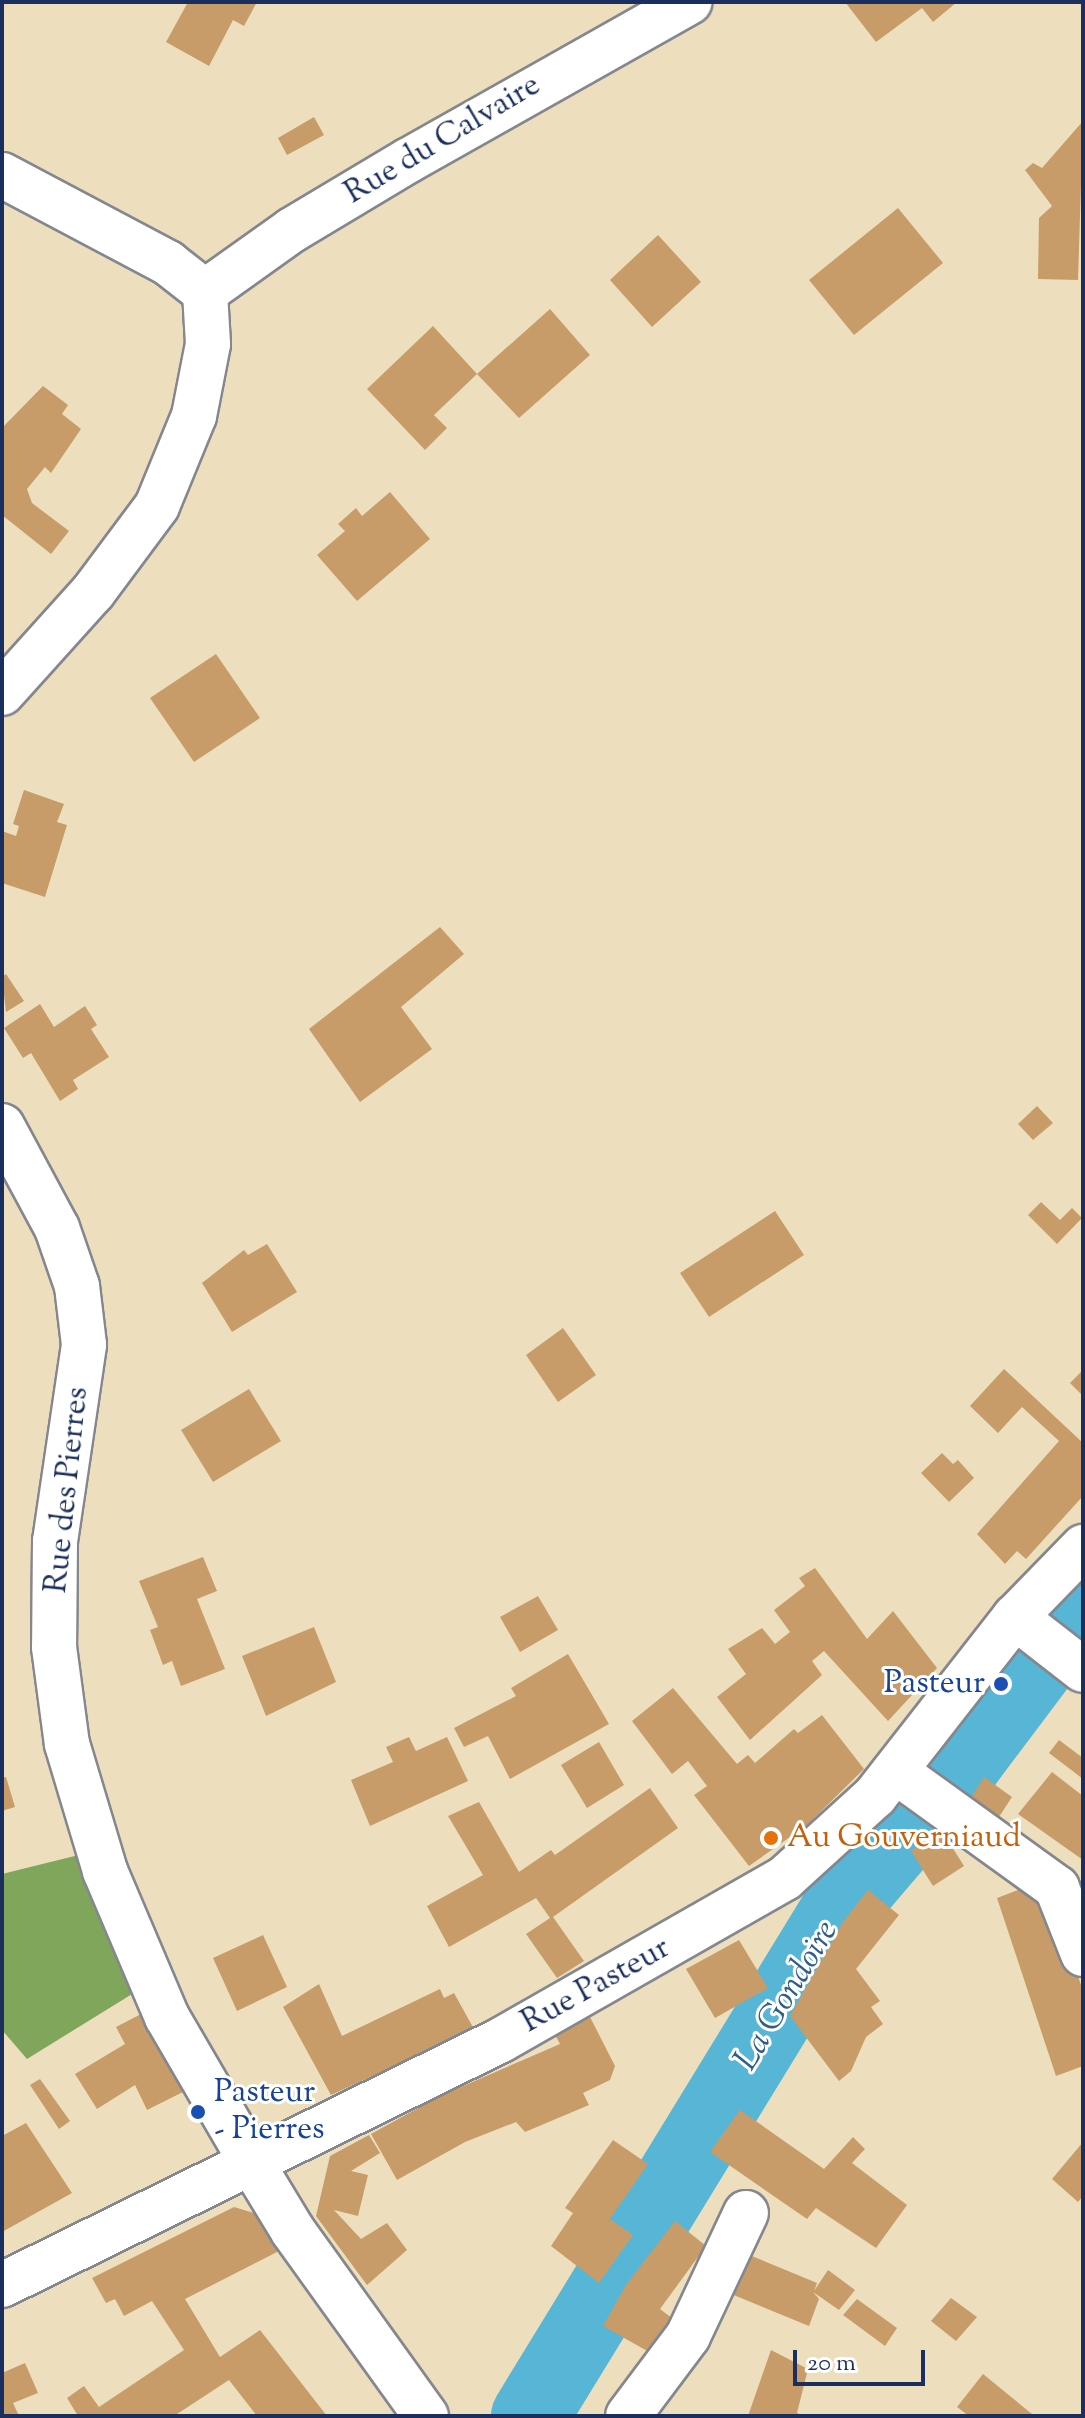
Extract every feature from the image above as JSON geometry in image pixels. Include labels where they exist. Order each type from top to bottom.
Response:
[{"type":"street","name":"Rue du Calvaire","points":[[205,292],[318,214],[538,83],[689,2]]},
{"type":"street","points":[[2,175],[168,263],[205,292],[208,344],[194,416],[157,506],[76,613],[2,693]]},
{"type":"street","name":"Rue des Pierres","points":[[2,1126],[57,1228],[77,1286],[84,1345],[55,1541],[54,1647],[67,1744],[105,1871],[167,2017],[253,2165],[293,2231],[426,2416]]},
{"type":"street","name":"Rue Pasteur","points":[[2,2285],[253,2165],[501,2040],[773,1885],[817,1852],[920,1788],[1050,1645],[1083,1547]]},
{"type":"street","points":[[920,1788],[1057,1888],[1083,1954]]},
{"type":"street","points":[[628,2416],[688,2336],[746,2213]]},
{"type":"green space","points":[[107,1848],[158,1978],[27,2059],[2,2030],[2,1874]]},
{"type":"building","points":[[188,2],[257,2],[244,26],[233,20],[209,66],[166,42]]},
{"type":"building","points":[[845,2],[957,2],[933,22],[922,8],[876,42]]},
{"type":"building","points":[[314,117],[324,135],[287,155],[278,138]]},
{"type":"building","points":[[1083,121],[1078,280],[1038,279],[1039,218],[1052,206],[1025,170],[1033,163],[1042,168]]},
{"type":"building","points":[[898,208],[943,263],[854,335],[809,280]]},
{"type":"building","points":[[658,235],[701,282],[652,327],[610,280]]},
{"type":"building","points":[[550,309],[590,355],[519,418],[477,374]]},
{"type":"building","points":[[433,326],[477,374],[434,415],[447,428],[425,450],[367,389]]},
{"type":"building","points":[[43,386],[68,405],[62,414],[81,429],[51,473],[45,467],[27,489],[32,503],[69,531],[51,554],[2,515],[2,428]]},
{"type":"building","points":[[390,492],[430,539],[357,601],[317,555],[345,531],[338,524],[356,508],[362,516]]},
{"type":"building","points":[[216,654],[260,718],[194,762],[150,698]]},
{"type":"building","points":[[24,790],[64,804],[57,822],[67,825],[45,897],[2,883],[2,831],[16,836],[19,826],[13,824]]},
{"type":"building","points":[[440,927],[464,954],[401,1007],[432,1049],[360,1102],[309,1029]]},
{"type":"building","points":[[6,974],[24,1001],[6,1012],[2,977]]},
{"type":"building","points":[[40,1004],[54,1027],[85,1006],[97,1025],[91,1029],[109,1057],[73,1080],[78,1089],[60,1101],[31,1053],[23,1058],[4,1028]]},
{"type":"building","points":[[1037,1106],[1053,1123],[1033,1140],[1018,1124]]},
{"type":"building","points":[[1041,1202],[1060,1220],[1072,1208],[1082,1218],[1057,1244],[1028,1215]]},
{"type":"building","points":[[775,1211],[804,1255],[709,1317],[680,1273]]},
{"type":"building","points":[[267,1244],[297,1292],[232,1332],[202,1283],[244,1250],[248,1255]]},
{"type":"building","points":[[563,1328],[596,1375],[558,1402],[526,1355]]},
{"type":"building","points":[[1004,1369],[1083,1443],[1083,1496],[1026,1559],[1017,1551],[1005,1564],[977,1534],[1059,1441],[1022,1407],[998,1433],[970,1406]]},
{"type":"building","points":[[1083,1370],[1083,1396],[1070,1383]]},
{"type":"building","points":[[249,1389],[281,1441],[213,1482],[181,1430]]},
{"type":"building","points":[[942,1453],[953,1464],[958,1460],[974,1478],[949,1502],[921,1473]]},
{"type":"building","points":[[203,1557],[217,1591],[197,1599],[225,1669],[181,1686],[172,1661],[163,1665],[150,1630],[158,1627],[139,1581]]},
{"type":"building","points":[[815,1568],[867,1639],[893,1611],[937,1668],[888,1721],[824,1651],[812,1661],[822,1675],[750,1740],[717,1697],[746,1674],[728,1649],[762,1628],[775,1644],[790,1632],[774,1610],[805,1586],[799,1578]]},
{"type":"building","points":[[538,1596],[558,1630],[520,1652],[500,1617]]},
{"type":"building","points":[[314,1627],[336,1682],[266,1716],[242,1656]]},
{"type":"building","points":[[568,1654],[609,1724],[510,1779],[488,1736],[464,1747],[454,1728],[516,1696],[511,1688]]},
{"type":"building","points":[[673,1688],[737,1764],[748,1755],[755,1763],[794,1729],[798,1733],[822,1715],[864,1769],[807,1825],[749,1866],[694,1795],[707,1786],[688,1761],[672,1774],[632,1721]]},
{"type":"building","points":[[409,1737],[416,1751],[447,1737],[468,1781],[370,1826],[351,1780],[393,1762],[386,1747]]},
{"type":"building","points":[[1059,1740],[1083,1758],[1083,1779],[1049,1753]]},
{"type":"building","points":[[599,1742],[624,1785],[587,1808],[561,1765]]},
{"type":"building","points":[[1052,1772],[1083,1796],[1083,1860],[1018,1814]]},
{"type":"building","points":[[6,1777],[15,1807],[2,1811],[2,1778]]},
{"type":"building","points":[[984,1777],[1012,1797],[995,1823],[967,1804]]},
{"type":"building","points":[[650,1788],[678,1828],[553,1917],[584,1961],[557,1978],[526,1934],[550,1918],[536,1898],[449,1947],[427,1906],[483,1875],[448,1816],[479,1802],[519,1872],[551,1850],[555,1855]]},
{"type":"building","points":[[942,1831],[964,1866],[933,1886],[911,1851]]},
{"type":"building","points":[[1031,1885],[1052,1899],[1083,1991],[1083,2066],[1056,2076],[997,1898]]},
{"type":"building","points":[[868,1890],[899,1915],[856,1969],[880,2001],[871,2007],[883,2024],[866,2037],[851,2071],[839,2081],[790,2016],[843,1922]]},
{"type":"building","points":[[263,1935],[287,1987],[237,2011],[213,1958]]},
{"type":"building","points":[[739,1940],[768,1988],[715,2018],[686,1969]]},
{"type":"building","points":[[319,1984],[342,2036],[440,1989],[444,1998],[454,1993],[474,2029],[331,2095],[283,2007]]},
{"type":"building","points":[[145,2012],[189,2089],[147,2110],[135,2085],[97,2109],[75,2074],[125,2044],[116,2027]]},
{"type":"building","points":[[588,2013],[615,2066],[610,2080],[583,2093],[589,2105],[525,2132],[516,2122],[465,2142],[397,2180],[371,2134],[440,2096],[560,2044],[554,2033]]},
{"type":"building","points":[[40,2079],[70,2121],[59,2129],[30,2085]]},
{"type":"building","points":[[740,2110],[824,2169],[853,2137],[865,2149],[852,2163],[907,2205],[876,2248],[816,2208],[807,2219],[710,2152]]},
{"type":"building","points":[[26,2123],[72,2193],[2,2232],[2,2136]]},
{"type":"building","points":[[369,2135],[380,2153],[351,2171],[368,2175],[358,2216],[334,2210],[361,2239],[387,2223],[407,2250],[367,2285],[316,2216],[330,2156]]},
{"type":"building","points":[[613,2140],[648,2164],[610,2219],[633,2235],[599,2283],[551,2246],[573,2213],[565,2208]]},
{"type":"building","points":[[1083,2142],[1083,2196],[1078,2202],[1052,2179]]},
{"type":"building","points":[[234,2207],[254,2213],[279,2251],[185,2299],[220,2357],[260,2330],[327,2416],[257,2416],[229,2380],[174,2416],[78,2416],[67,2398],[84,2386],[99,2407],[184,2350],[152,2301],[124,2316],[115,2299],[106,2303],[92,2278]]},
{"type":"building","points":[[675,2221],[706,2246],[660,2309],[676,2321],[656,2356],[603,2326],[626,2285]]},
{"type":"building","points":[[740,2251],[817,2283],[814,2291],[828,2270],[855,2290],[839,2310],[813,2292],[819,2299],[809,2326],[724,2291]]},
{"type":"building","points":[[951,2298],[977,2317],[956,2341],[931,2321]]},
{"type":"building","points":[[857,2299],[897,2328],[885,2346],[843,2315]]},
{"type":"building","points":[[771,2350],[808,2369],[797,2413],[804,2416],[748,2416]]},
{"type":"building","points":[[25,2363],[38,2393],[13,2403],[19,2416],[2,2416],[2,2373]]},
{"type":"building","points":[[983,2374],[1031,2416],[969,2416],[957,2407]]},
{"type":"waterway","name":"La Gondoire","points":[[530,2416],[846,1900],[962,1764],[1083,1603]]},
{"type":"place","name":"Pasteur","points":[[1001,1684]]},
{"type":"place","name":"Au Gouverniaud","points":[[771,1838]]},
{"type":"place","name":"Pasteur - Pierres","points":[[198,2112]]}]
